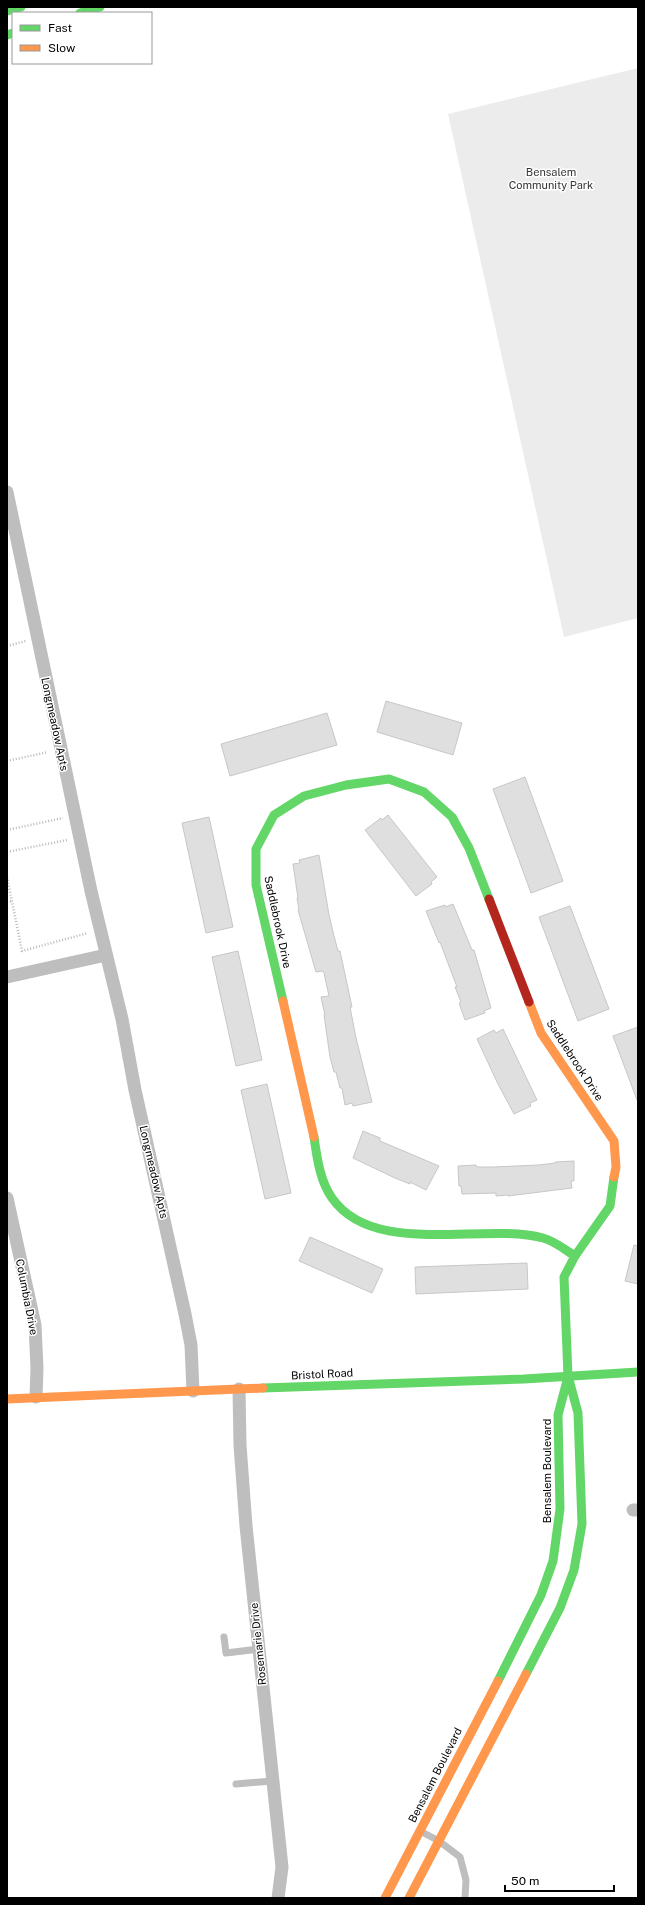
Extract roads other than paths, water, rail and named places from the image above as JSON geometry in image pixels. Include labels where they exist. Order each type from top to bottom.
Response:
[{"type":"main road","points":[[7,11],[20,7]]},
{"type":"main road","points":[[83,12],[100,7]]},
{"type":"main road","name":"Saddlebrook Drive","points":[[568,1376],[564,1277],[575,1256],[610,1206],[616,1167],[614,1141],[541,1033],[469,848],[452,817],[424,792],[389,779],[346,785],[304,796],[274,814],[256,849],[256,886],[312,1125],[318,1161],[327,1186],[338,1204],[363,1223],[406,1234],[517,1234],[545,1238],[575,1256]]},
{"type":"main road","name":"Bristol Road","points":[[7,1399],[638,1372]]},
{"type":"main road","points":[[409,1898],[555,1618],[574,1570],[582,1524],[582,1499],[578,1413],[568,1376]]},
{"type":"main road","name":"Bensalem Boulevard","points":[[385,1898],[536,1606],[549,1576],[560,1532],[561,1504],[558,1416],[568,1376]]},
{"type":"street","name":"Longmeadow Apts","points":[[7,492],[79,837],[185,1314],[190,1346],[193,1391]]},
{"type":"street","points":[[7,977],[106,955]]},
{"type":"street","name":"Columbia Drive","points":[[7,1198],[35,1325],[37,1368],[36,1397]]},
{"type":"street","name":"Rosemarie Drive","points":[[239,1390],[240,1445],[258,1649],[282,1867],[278,1898]]},
{"type":"lane","points":[[224,1637],[226,1653],[258,1649]]},
{"type":"lane","points":[[236,1784],[272,1781]]},
{"type":"lane","points":[[419,1831],[439,1841],[460,1857],[466,1880],[465,1898]]},
{"type":"park label","name":"Bensalem Community Park","points":[[551,178]]}]
